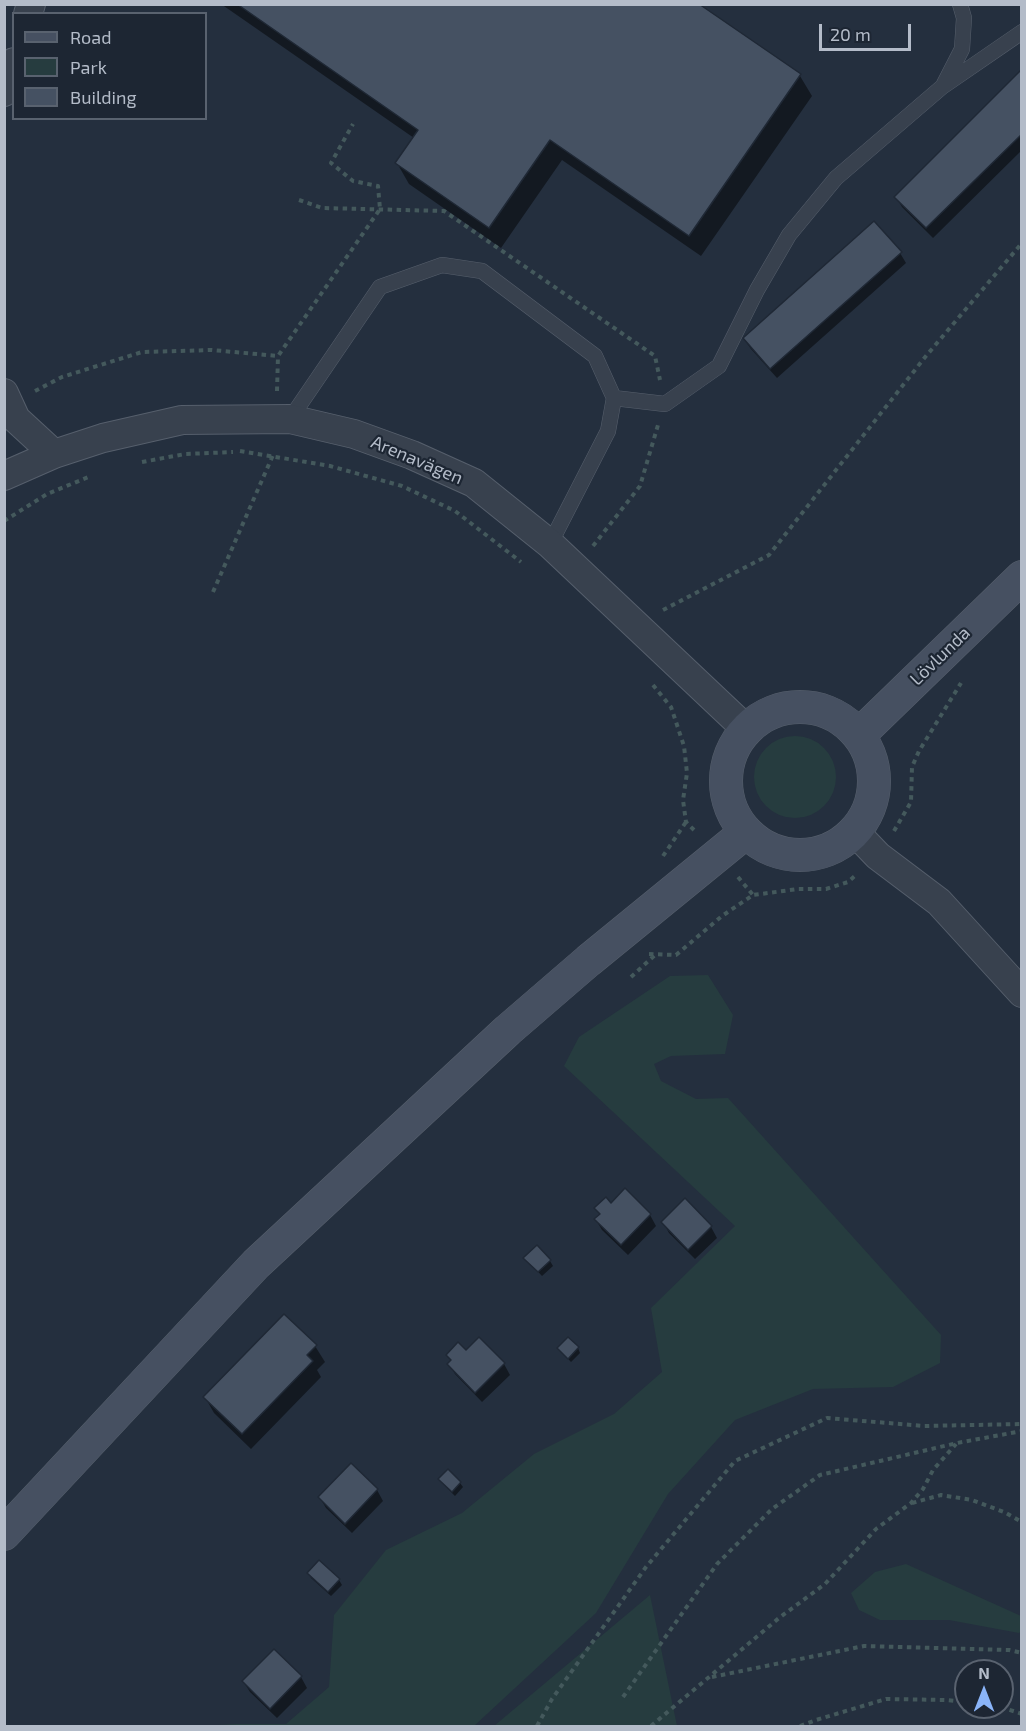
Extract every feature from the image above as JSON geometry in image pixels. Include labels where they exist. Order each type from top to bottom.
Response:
[{"type":"main road","name":"Lövlunda","points":[[859,735],[1022,577]]},
{"type":"main road","points":[[792,707],[817,708],[840,718],[859,735],[872,758],[875,784],[869,810],[855,832],[836,846],[813,854],[789,855],[766,847],[746,832],[731,808],[726,781],[731,753],[746,729],[767,714],[792,707]]},
{"type":"main road","points":[[4,1534],[256,1264],[508,1030],[746,832]]},
{"type":"street","points":[[4,92],[12,68]]},
{"type":"street","points":[[7,399],[16,419],[54,454]]},
{"type":"street","name":"Arenavägen","points":[[4,476],[54,454],[103,438],[182,420],[283,419],[354,434],[412,455],[474,483],[550,544],[746,729]]},
{"type":"street","points":[[855,832],[878,856],[939,902],[1022,993]]},
{"type":"lane","points":[[942,87],[962,49],[964,18],[960,4]]},
{"type":"lane","points":[[614,398],[665,404],[719,366],[757,290],[789,235],[836,178],[942,87],[1022,32]]},
{"type":"lane","points":[[283,419],[380,287],[442,266],[482,271],[595,356],[614,398],[608,431],[550,544]]},
{"type":"path","points":[[213,592],[273,456],[283,419],[278,356],[380,209],[378,186],[353,181],[331,163],[353,124]]},
{"type":"path","points":[[636,625],[769,555],[926,356],[1022,243]]},
{"type":"path","points":[[7,399],[62,377],[142,352],[212,350],[278,356]]},
{"type":"path","points":[[140,463],[185,454],[242,451],[330,466],[402,486],[455,511],[526,566]]},
{"type":"path","points":[[4,521],[47,494],[97,473]]},
{"type":"path","points":[[650,681],[671,707],[684,746],[687,773],[683,800],[686,822],[719,854],[753,895]]},
{"type":"path","points":[[660,859],[686,822]]},
{"type":"path","points":[[631,977],[656,954]]},
{"type":"path","points":[[537,1726],[552,1700],[646,1567],[735,1461],[827,1418],[924,1426],[1022,1424]]},
{"type":"path","points":[[623,1697],[717,1564],[772,1509],[820,1475],[957,1443],[1022,1431]]},
{"type":"path","points":[[651,1726],[779,1618],[825,1584],[876,1529],[911,1503],[923,1489],[933,1470],[957,1443]]},
{"type":"path","points":[[911,1503],[941,1495],[972,1500],[1004,1512],[1022,1522]]},
{"type":"path","points":[[711,1677],[864,1646],[1009,1650],[1022,1653]]},
{"type":"path","points":[[800,1726],[886,1699],[954,1701]]},
{"type":"green space","points":[[795,736],[811,739],[824,748],[833,761],[836,777],[833,793],[824,806],[811,815],[795,818],[779,815],[766,806],[757,793],[754,777],[757,761],[766,748],[779,739]]},
{"type":"green space","points":[[708,975],[733,1015],[725,1054],[671,1056],[654,1064],[661,1081],[696,1099],[728,1098],[941,1335],[940,1363],[893,1387],[813,1389],[735,1420],[668,1494],[596,1613],[474,1726],[200,1726],[286,1724],[329,1687],[334,1615],[386,1550],[462,1513],[534,1454],[614,1414],[662,1372],[651,1308],[735,1226],[564,1066],[579,1037],[670,976]]},
{"type":"green space","points":[[906,1564],[1021,1616],[1021,1631],[1019,1633],[949,1620],[880,1620],[859,1610],[851,1593],[875,1572]]},
{"type":"green space","points":[[650,1595],[677,1726],[494,1726]]},
{"type":"building","points":[[237,4],[699,4],[801,74],[689,236],[550,140],[489,228],[395,163],[418,130]]},
{"type":"building","points":[[1022,69],[1022,134],[926,228],[894,197]]},
{"type":"building","points":[[874,221],[902,252],[770,369],[743,338]]},
{"type":"building","points":[[625,1188],[651,1214],[621,1245],[594,1219],[600,1214],[594,1208],[606,1197],[611,1203]]},
{"type":"building","points":[[685,1198],[712,1226],[688,1250],[661,1222]]},
{"type":"building","points":[[537,1245],[551,1260],[538,1272],[523,1258]]},
{"type":"building","points":[[284,1314],[317,1345],[307,1355],[313,1361],[242,1434],[203,1397]]},
{"type":"building","points":[[479,1337],[505,1363],[475,1393],[447,1364],[451,1360],[446,1355],[458,1342],[466,1350]]},
{"type":"building","points":[[568,1337],[579,1347],[568,1359],[557,1348]]},
{"type":"building","points":[[351,1463],[378,1489],[345,1524],[318,1497]]},
{"type":"building","points":[[448,1469],[461,1482],[452,1492],[438,1479]]},
{"type":"building","points":[[319,1560],[340,1579],[328,1592],[307,1573]]},
{"type":"building","points":[[274,1649],[302,1676],[270,1709],[242,1681]]}]
